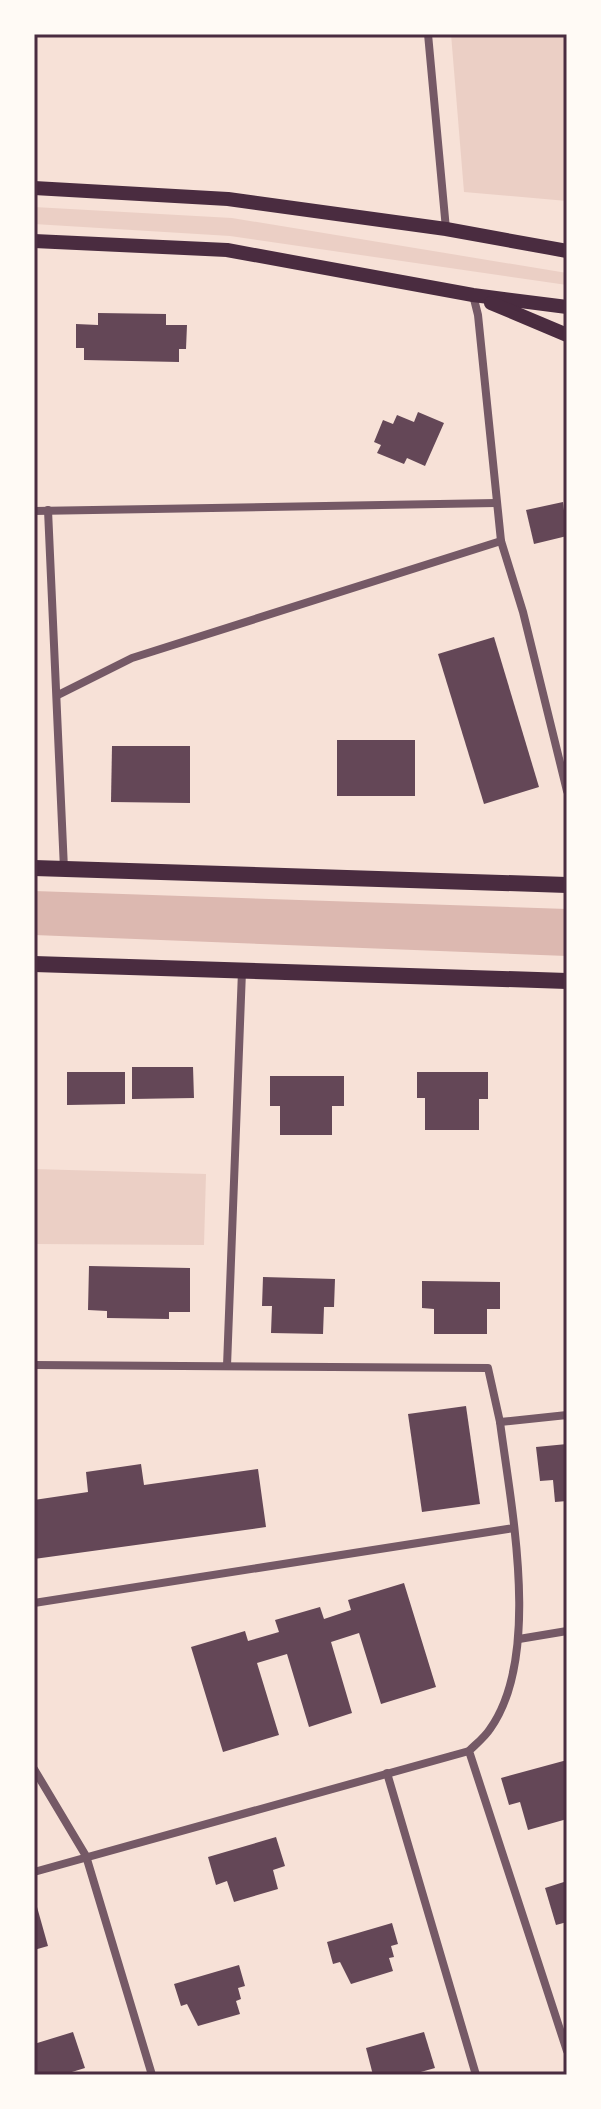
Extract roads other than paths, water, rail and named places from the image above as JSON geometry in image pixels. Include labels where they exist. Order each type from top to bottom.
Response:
[{"type":"main road","points":[[34,188],[228,199],[446,229],[526,246],[567,251]]},
{"type":"main road","points":[[526,246],[567,240]]},
{"type":"main road","points":[[34,241],[227,250],[473,295],[567,307]]},
{"type":"main road","points":[[473,295],[567,335]]},
{"type":"main road","points":[[34,868],[567,885]]},
{"type":"main road","points":[[34,964],[567,981]]},
{"type":"street","points":[[428,34],[446,229]]},
{"type":"street","points":[[473,295],[478,315],[501,541],[523,612],[567,791]]},
{"type":"street","points":[[34,511],[496,503]]},
{"type":"street","points":[[48,510],[64,869]]},
{"type":"street","points":[[58,695],[132,658],[501,541]]},
{"type":"street","points":[[227,1366],[242,971]]},
{"type":"street","points":[[34,1365],[488,1368],[500,1422],[514,1528],[519,1639],[514,1672],[500,1712],[490,1730],[469,1751],[34,1872]]},
{"type":"street","points":[[500,1422],[567,1415]]},
{"type":"street","points":[[34,1603],[514,1528]]},
{"type":"street","points":[[519,1639],[567,1631]]},
{"type":"street","points":[[469,1751],[567,2051]]},
{"type":"street","points":[[34,1769],[86,1856],[152,2075]]},
{"type":"street","points":[[387,1773],[476,2075]]}]
